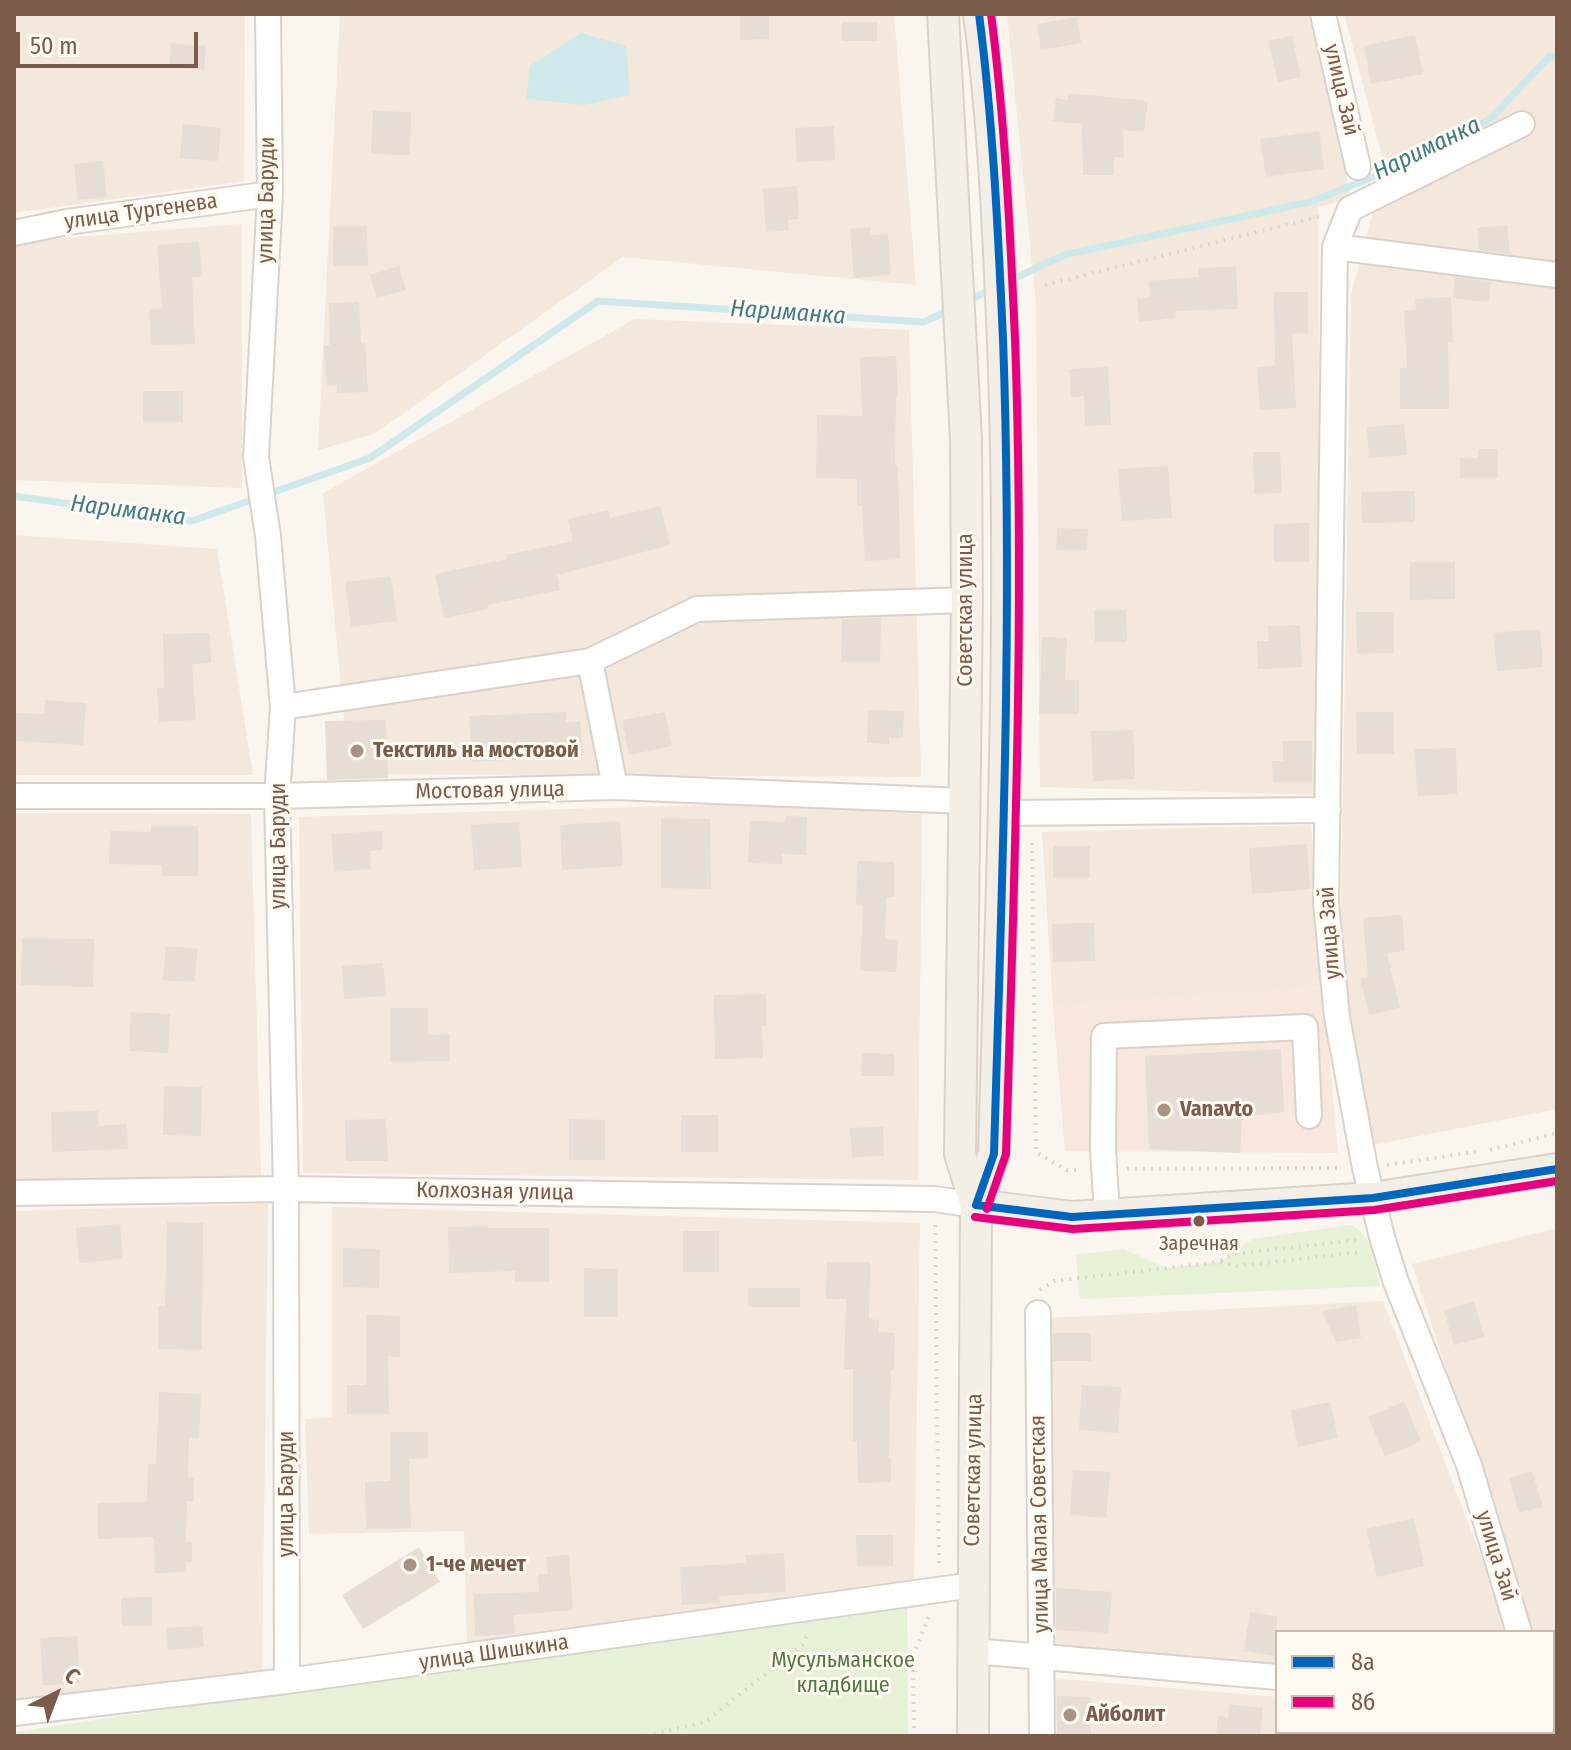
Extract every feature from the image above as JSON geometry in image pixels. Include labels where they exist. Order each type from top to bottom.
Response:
[{"type":"main road","name":"Советская улица","points":[[976,1205],[994,1154],[1018,813],[1008,438],[994,146],[979,14]]},
{"type":"main road","name":"Советская улица","points":[[943,16],[966,440],[960,1154],[976,1205],[973,1736]]},
{"type":"main road","points":[[976,1205],[1072,1217],[1373,1198],[1557,1169]]},
{"type":"street","name":"улица Баруди","points":[[268,14],[270,194],[256,457],[268,536],[283,707],[277,796],[286,1189],[287,1681]]},
{"type":"street","name":"улица Зай","points":[[1323,14],[1358,167]]},
{"type":"street","points":[[1350,209],[1522,124]]},
{"type":"street","name":"улица Тургенева","points":[[14,233],[67,222],[270,194]]},
{"type":"street","name":"улица Зай","points":[[1350,209],[1335,247],[1326,903],[1337,1017],[1365,1168],[1384,1243],[1396,1282],[1469,1465],[1518,1630]]},
{"type":"street","points":[[1335,247],[1557,275]]},
{"type":"street","points":[[283,707],[590,661],[697,609],[967,600]]},
{"type":"street","points":[[590,661],[615,787]]},
{"type":"street","name":"Мостовая улица","points":[[14,796],[277,796],[615,787],[965,801]]},
{"type":"street","points":[[1018,813],[1328,810]]},
{"type":"street","points":[[1107,1214],[1104,1036],[1305,1027],[1309,1116]]},
{"type":"street","name":"Колхозная улица","points":[[14,1193],[286,1189],[934,1199],[976,1205]]},
{"type":"street","name":"улица Малая Советская","points":[[1038,1313],[1042,1736]]},
{"type":"street","name":"улица Шишкина","points":[[14,1713],[287,1681],[973,1585]]},
{"type":"street","points":[[973,1651],[1275,1677]]},
{"type":"path","points":[[1045,285],[1350,209]]},
{"type":"path","points":[[1018,813],[1036,1152],[1066,1170],[1365,1168],[1493,1149],[1557,1133]]},
{"type":"path","points":[[914,1736],[913,1655],[940,1590],[935,1225]]},
{"type":"path","points":[[1078,1279],[1219,1262],[1238,1266],[1384,1243]]},
{"type":"path","points":[[1219,1262],[1233,1254],[1384,1243]]},
{"type":"path","points":[[646,1736],[705,1722],[803,1644],[819,1608]]},
{"type":"shaded area","points":[[14,14],[245,14],[244,181],[14,213]]},
{"type":"shaded area","points":[[340,14],[894,14],[916,285],[623,257],[374,434],[318,450]]},
{"type":"shaded area","points":[[1007,14],[1311,14],[1351,198],[1318,207],[1321,795],[1040,787],[1036,304]]},
{"type":"shaded area","points":[[1344,14],[1557,14],[1557,1109],[1368,1146],[1340,968],[1351,295],[1385,167]]},
{"type":"shaded area","points":[[242,224],[242,488],[14,480],[14,242]]},
{"type":"shaded area","points":[[635,319],[909,330],[921,777],[349,774],[323,493]]},
{"type":"shaded area","points":[[14,535],[217,549],[253,775],[14,775]]},
{"type":"shaded area","points":[[739,804],[922,814],[918,1180],[303,1173],[299,817]]},
{"type":"shaded area","points":[[14,813],[251,814],[261,1177],[14,1181]]},
{"type":"shaded area","points":[[1311,825],[1323,987],[1053,1007],[1042,832]]},
{"type":"shaded area","points":[[1323,987],[1338,1153],[1065,1151],[1053,1007]]},
{"type":"shaded area","points":[[268,1204],[262,1676],[14,1699],[14,1211]]},
{"type":"shaded area","points":[[332,1207],[920,1223],[914,1584],[467,1645],[464,1531],[309,1534],[305,1419],[332,1417]]},
{"type":"shaded area","points":[[1557,1228],[1557,1736],[1555,1630],[1531,1630],[1412,1264]]},
{"type":"shaded area","points":[[1383,1301],[1505,1619],[1505,1630],[1275,1630],[1275,1665],[1044,1651],[1048,1318]]},
{"type":"shaded area","points":[[1050,1678],[1275,1697],[1275,1734],[1528,1734],[1528,1736],[1051,1736]]},
{"type":"green space","points":[[1350,1225],[1368,1242],[1380,1286],[1080,1299],[1076,1255],[1124,1249],[1167,1268],[1219,1262],[1252,1239]]},
{"type":"green space","name":"Мусульманское кладбище","points":[[907,1600],[908,1736],[14,1736],[14,1732]]},
{"type":"water","points":[[581,33],[626,46],[630,95],[584,105],[526,99],[530,66]]},
{"type":"building","points":[[740,14],[769,14],[769,39],[740,40]]},
{"type":"building","points":[[1077,17],[1081,43],[1041,50],[1037,24]]},
{"type":"building","points":[[842,22],[877,22],[877,41],[842,41]]},
{"type":"building","points":[[1415,35],[1423,74],[1371,84],[1364,46]]},
{"type":"building","points":[[1292,36],[1301,77],[1278,82],[1268,41]]},
{"type":"building","points":[[171,43],[206,46],[204,70],[170,67]]},
{"type":"building","points":[[1068,93],[1148,101],[1144,132],[1123,130],[1124,157],[1114,157],[1114,175],[1083,175],[1082,124],[1053,121],[1056,98],[1068,100]]},
{"type":"building","points":[[373,111],[411,112],[410,155],[371,154]]},
{"type":"building","points":[[183,124],[221,128],[218,161],[180,158]]},
{"type":"building","points":[[834,126],[835,160],[797,162],[795,128]]},
{"type":"building","points":[[1319,131],[1324,169],[1266,177],[1260,139]]},
{"type":"building","points":[[103,161],[107,197],[78,200],[74,164]]},
{"type":"building","points":[[797,186],[799,219],[788,220],[789,230],[766,232],[763,189]]},
{"type":"building","points":[[1507,225],[1510,254],[1479,250],[1477,228]]},
{"type":"building","points":[[333,226],[367,226],[368,266],[333,266]]},
{"type":"building","points":[[870,227],[871,235],[888,234],[891,275],[854,278],[850,229]]},
{"type":"building","points":[[199,242],[202,276],[192,277],[195,344],[151,345],[149,309],[162,308],[157,245]]},
{"type":"building","points":[[399,266],[406,290],[377,298],[370,275]]},
{"type":"building","points":[[1236,267],[1238,309],[1175,311],[1176,318],[1139,322],[1137,299],[1150,297],[1149,281],[1199,277],[1199,268]]},
{"type":"building","points":[[1455,277],[1491,282],[1489,302],[1453,298]]},
{"type":"building","points":[[1274,292],[1308,292],[1308,333],[1292,334],[1296,408],[1260,410],[1257,367],[1275,366]]},
{"type":"building","points":[[1451,297],[1453,342],[1448,342],[1449,409],[1400,409],[1400,368],[1407,368],[1404,311],[1416,310],[1415,299]]},
{"type":"building","points":[[359,302],[368,392],[337,393],[337,385],[327,386],[324,345],[330,345],[329,303]]},
{"type":"building","points":[[896,356],[895,465],[898,465],[900,559],[865,561],[862,506],[857,506],[857,479],[816,478],[817,415],[862,416],[860,357]]},
{"type":"building","points":[[1108,367],[1111,425],[1085,426],[1084,396],[1071,397],[1069,369]]},
{"type":"building","points":[[143,391],[183,391],[183,422],[143,422]]},
{"type":"building","points":[[1404,424],[1407,455],[1369,458],[1367,427]]},
{"type":"building","points":[[1478,449],[1498,449],[1498,478],[1460,478],[1460,458],[1478,458]]},
{"type":"building","points":[[1253,452],[1280,452],[1282,493],[1254,494]]},
{"type":"building","points":[[1168,466],[1172,518],[1122,521],[1118,469]]},
{"type":"building","points":[[1415,491],[1415,522],[1362,523],[1361,492]]},
{"type":"building","points":[[661,506],[670,545],[557,575],[560,590],[444,618],[435,574],[573,541],[568,519],[608,510],[610,518]]},
{"type":"building","points":[[1309,523],[1309,562],[1274,562],[1274,524]]},
{"type":"building","points":[[1057,528],[1088,529],[1087,550],[1056,550]]},
{"type":"building","points":[[1410,562],[1455,562],[1455,599],[1410,600]]},
{"type":"building","points":[[391,576],[397,621],[351,627],[345,582]]},
{"type":"building","points":[[1094,610],[1126,610],[1127,642],[1095,642]]},
{"type":"building","points":[[1356,612],[1394,612],[1394,653],[1357,654]]},
{"type":"building","points":[[881,618],[880,662],[841,662],[842,619]]},
{"type":"building","points":[[1300,625],[1302,667],[1258,669],[1257,641],[1269,641],[1268,626]]},
{"type":"building","points":[[1540,629],[1543,667],[1497,671],[1493,633]]},
{"type":"building","points":[[210,633],[211,663],[192,664],[196,720],[159,722],[157,688],[164,688],[163,634]]},
{"type":"building","points":[[1042,637],[1067,638],[1065,680],[1079,680],[1079,714],[1039,714]]},
{"type":"building","points":[[45,700],[86,703],[83,745],[14,741],[14,713],[44,714]]},
{"type":"building","points":[[868,710],[904,711],[903,738],[889,738],[889,744],[867,743]]},
{"type":"building","points":[[566,712],[566,722],[580,721],[583,756],[472,762],[469,716]]},
{"type":"building","points":[[665,712],[672,746],[629,755],[622,720]]},
{"type":"building","points":[[1356,712],[1394,712],[1394,754],[1357,754]]},
{"type":"building","name":"Текстиль на мостовой","points":[[386,720],[388,778],[327,780],[325,721]]},
{"type":"building","points":[[1133,730],[1135,779],[1093,781],[1091,731]]},
{"type":"building","points":[[1283,741],[1312,741],[1312,782],[1273,782],[1272,761],[1283,761]]},
{"type":"building","points":[[1456,748],[1457,794],[1417,796],[1415,749]]},
{"type":"building","points":[[786,816],[807,817],[806,855],[782,854],[782,864],[748,863],[750,821],[785,822]]},
{"type":"building","points":[[661,818],[710,819],[711,889],[661,888]]},
{"type":"building","points":[[620,821],[623,866],[562,870],[560,825]]},
{"type":"building","points":[[519,822],[522,867],[474,870],[471,825]]},
{"type":"building","points":[[151,826],[198,826],[198,876],[162,876],[162,865],[109,864],[110,831],[151,832]]},
{"type":"building","points":[[382,831],[383,850],[370,851],[371,869],[334,872],[331,834]]},
{"type":"building","points":[[1307,844],[1310,889],[1252,894],[1249,848]]},
{"type":"building","points":[[1053,846],[1090,846],[1090,878],[1053,878]]},
{"type":"building","points":[[857,861],[894,862],[894,897],[886,897],[885,939],[898,940],[896,972],[860,971],[863,905],[856,904]]},
{"type":"building","points":[[1402,915],[1405,951],[1387,953],[1400,1008],[1369,1015],[1360,979],[1368,977],[1363,918]]},
{"type":"building","points":[[1094,923],[1095,961],[1053,962],[1052,924]]},
{"type":"building","points":[[22,938],[94,939],[93,987],[21,985]]},
{"type":"building","points":[[166,946],[198,949],[194,982],[163,980]]},
{"type":"building","points":[[383,963],[386,996],[344,999],[342,966]]},
{"type":"building","points":[[766,994],[766,1026],[762,1026],[763,1058],[715,1059],[714,995]]},
{"type":"building","points":[[390,1008],[428,1008],[428,1035],[450,1034],[450,1061],[390,1062]]},
{"type":"building","points":[[131,1012],[170,1014],[168,1053],[129,1051]]},
{"type":"building","points":[[1281,1049],[1284,1112],[1242,1117],[1240,1153],[1149,1149],[1145,1056]]},
{"type":"building","points":[[862,1053],[894,1054],[894,1076],[861,1076]]},
{"type":"building","points":[[164,1086],[202,1087],[201,1136],[163,1135]]},
{"type":"building","points":[[98,1111],[99,1126],[127,1124],[128,1149],[52,1152],[51,1112]]},
{"type":"building","points":[[681,1115],[718,1115],[718,1152],[681,1152]]},
{"type":"building","points":[[386,1119],[388,1161],[346,1161],[345,1120]]},
{"type":"building","points":[[569,1119],[605,1120],[605,1160],[569,1160]]},
{"type":"building","points":[[883,1127],[884,1156],[852,1157],[850,1128]]},
{"type":"building","points":[[167,1222],[203,1223],[202,1350],[158,1349],[158,1306],[165,1306]]},
{"type":"building","points":[[120,1224],[123,1259],[79,1263],[76,1228]]},
{"type":"building","points":[[448,1227],[549,1228],[549,1282],[515,1282],[515,1271],[449,1273]]},
{"type":"building","points":[[683,1231],[719,1231],[719,1272],[683,1272]]},
{"type":"building","points":[[343,1248],[380,1249],[379,1288],[343,1287]]},
{"type":"building","points":[[827,1262],[870,1262],[869,1319],[879,1320],[879,1332],[895,1333],[894,1370],[891,1370],[891,1482],[858,1483],[857,1441],[853,1441],[853,1369],[844,1369],[846,1299],[826,1299]]},
{"type":"building","points":[[584,1268],[618,1269],[618,1317],[584,1317]]},
{"type":"building","points":[[748,1288],[800,1288],[800,1307],[748,1307]]},
{"type":"building","points":[[1474,1302],[1484,1337],[1454,1345],[1444,1310]]},
{"type":"building","points":[[1356,1305],[1361,1338],[1336,1342],[1322,1311]]},
{"type":"building","points":[[366,1315],[400,1316],[400,1357],[388,1356],[389,1414],[347,1414],[347,1385],[366,1385]]},
{"type":"building","points":[[1053,1333],[1091,1333],[1091,1361],[1053,1361]]},
{"type":"building","points":[[1082,1385],[1121,1387],[1118,1433],[1079,1430]]},
{"type":"building","points":[[159,1392],[201,1394],[199,1438],[189,1438],[188,1477],[194,1477],[194,1501],[187,1501],[186,1542],[192,1542],[192,1562],[186,1562],[186,1572],[155,1573],[154,1537],[98,1539],[98,1503],[147,1502],[148,1464],[156,1464]]},
{"type":"building","points":[[1404,1401],[1421,1441],[1385,1457],[1368,1417]]},
{"type":"building","points":[[1330,1402],[1338,1438],[1298,1447],[1291,1410]]},
{"type":"building","points":[[390,1432],[428,1432],[428,1458],[409,1459],[411,1528],[366,1529],[365,1482],[390,1481]]},
{"type":"building","points":[[1073,1470],[1110,1472],[1106,1518],[1070,1515]]},
{"type":"building","points":[[1532,1471],[1543,1507],[1519,1513],[1509,1478]]},
{"type":"building","points":[[1414,1518],[1424,1566],[1377,1577],[1366,1529]]},
{"type":"building","points":[[856,1535],[893,1535],[893,1566],[857,1566]]},
{"type":"building","name":"1-че мечет","points":[[419,1547],[440,1582],[363,1629],[342,1595]]},
{"type":"building","points":[[784,1553],[786,1592],[719,1596],[720,1603],[682,1605],[680,1567],[746,1563],[745,1555]]},
{"type":"building","points":[[569,1555],[573,1610],[514,1615],[515,1634],[475,1636],[474,1594],[539,1592],[538,1574],[548,1574],[546,1557]]},
{"type":"building","points":[[1056,1588],[1112,1592],[1108,1633],[1056,1630]]},
{"type":"building","points":[[152,1597],[152,1626],[122,1626],[121,1598]]},
{"type":"building","points":[[1250,1612],[1277,1616],[1275,1656],[1244,1651]]},
{"type":"building","points":[[202,1626],[204,1647],[168,1650],[166,1628]]},
{"type":"building","points":[[77,1636],[80,1683],[43,1685],[40,1638]]},
{"type":"building","name":"Айболит","points":[[1057,1696],[1091,1697],[1091,1734],[1057,1734]]},
{"type":"building","points":[[1230,1704],[1263,1708],[1260,1736],[1216,1736],[1218,1716],[1228,1717]]},
{"type":"waterway","name":"Нариманка","points":[[1009,281],[1064,255],[1310,202],[1401,166],[1454,142],[1492,117],[1550,56],[1557,58]]},
{"type":"waterway","name":"Нариманка","points":[[966,302],[994,288]]},
{"type":"waterway","name":"Нариманка","points":[[14,496],[192,521],[370,458],[598,301],[924,322],[951,309]]},
{"type":"transit line","name":"8а","points":[[976,1205],[994,1154],[1007,543],[999,257],[979,14]]},
{"type":"transit line","name":"8б","points":[[987,1209],[1006,1154],[1019,645],[1015,339],[1009,217],[991,14]]},
{"type":"transit line","name":"8а","points":[[976,1205],[1072,1217],[1373,1198],[1557,1169]]},
{"type":"transit line","name":"8б","points":[[975,1217],[1073,1229],[1374,1210],[1557,1181]]},
{"type":"place","name":"Текстиль на мостовой","points":[[357,751]]},
{"type":"place","name":"Vanavto","points":[[1164,1110]]},
{"type":"place","name":"Заречная","points":[[1199,1221]]},
{"type":"place","name":"1-че мечет","points":[[410,1565]]},
{"type":"place","name":"Айболит","points":[[1070,1715]]}]
